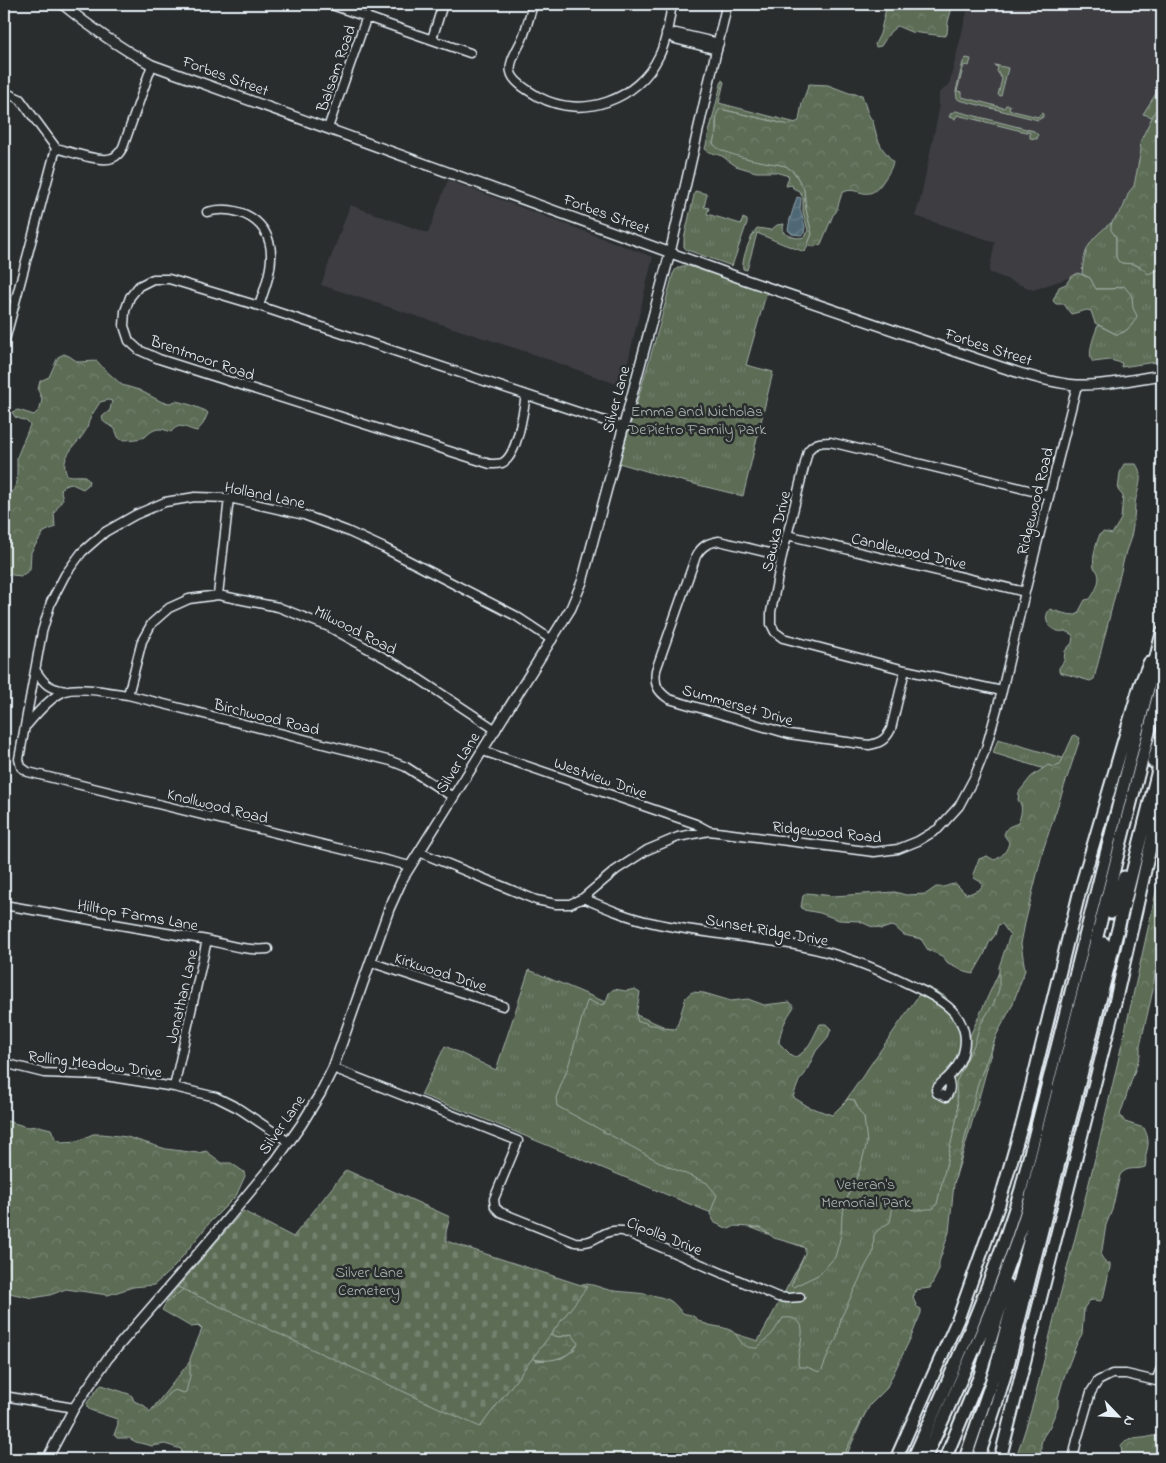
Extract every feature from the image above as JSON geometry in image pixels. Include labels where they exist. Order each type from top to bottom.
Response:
[{"type":"highway","points":[[896,1459],[960,1313],[996,1212],[1023,1121],[1064,951],[1090,857],[1142,681],[1162,636]]},
{"type":"highway","points":[[913,1459],[986,1290],[1020,1194],[1162,636]]},
{"type":"highway","points":[[945,1459],[985,1359],[1014,1260],[1162,681]]},
{"type":"highway","points":[[965,1459],[990,1388],[1042,1192],[1162,708]]},
{"type":"highway","points":[[1111,913],[1122,882],[1162,733]]},
{"type":"highway","points":[[978,1459],[1010,1354],[1162,754]]},
{"type":"highway","points":[[1000,1459],[1118,993],[1162,795]]},
{"type":"highway","points":[[926,1459],[983,1327],[1020,1233]]},
{"type":"highway","points":[[952,1459],[985,1379],[1009,1301],[1018,1281]]},
{"type":"main road","name":"Forbes Street","points":[[62,4],[123,50],[152,65],[670,253],[1006,369],[1043,379],[1077,385],[1105,384],[1162,375]]},
{"type":"main road","name":"Silver Lane","points":[[47,1459],[74,1408],[108,1358],[215,1234],[289,1142],[320,1094],[333,1068],[396,892],[410,866],[571,608],[582,582],[670,253],[728,4]]},
{"type":"street","points":[[329,4],[470,53]]},
{"type":"street","points":[[432,40],[443,4]]},
{"type":"street","points":[[533,4],[523,38],[511,64],[510,72],[515,80],[537,95],[550,102],[565,106],[592,106],[608,103],[624,95],[638,84],[654,64],[663,47],[672,4]]},
{"type":"street","name":"Balsam Road","points":[[328,128],[367,16]]},
{"type":"street","points":[[666,34],[675,39],[718,47]]},
{"type":"street","points":[[4,92],[20,99],[56,148],[102,159],[110,159],[118,155],[123,147],[152,65]]},
{"type":"street","points":[[4,344],[56,148]]},
{"type":"street","points":[[207,212],[218,209],[233,209],[248,215],[260,225],[268,238],[271,254],[270,270],[259,306]]},
{"type":"street","name":"Brentmoor Road","points":[[526,394],[516,444],[510,455],[502,463],[490,464],[139,350],[129,341],[124,326],[125,311],[130,297],[139,286],[153,279],[169,278],[259,306],[526,394],[623,427]]},
{"type":"street","name":"Ridgewood Road","points":[[419,852],[536,900],[556,904],[570,904],[583,898],[616,870],[647,850],[678,837],[708,831],[874,852],[898,849],[918,841],[938,829],[959,806],[974,778],[986,748],[1002,691],[1077,385]]},
{"type":"street","name":"Sawka Drive","points":[[1002,691],[905,670],[784,638],[774,632],[771,624],[771,612],[787,535],[808,451],[812,446],[820,442],[830,442],[1050,494]]},
{"type":"street","name":"Holland Lane","points":[[26,726],[42,632],[51,602],[65,575],[82,552],[106,532],[134,515],[165,502],[195,497],[228,498],[304,515],[347,531],[516,616],[552,640]]},
{"type":"street","points":[[218,595],[228,498]]},
{"type":"street","name":"Candlewood Drive","points":[[787,535],[1025,592]]},
{"type":"street","name":"Summerset Drive","points":[[782,556],[718,540],[709,542],[701,548],[696,556],[656,670],[657,688],[662,694],[669,698],[789,734],[869,745],[877,744],[888,736],[905,670]]},
{"type":"street","name":"Milwood Road","points":[[128,695],[142,641],[152,623],[170,608],[189,599],[218,595],[278,608],[329,627],[401,667],[496,730]]},
{"type":"street","name":"Birchwood Road","points":[[36,671],[50,688],[65,691],[89,690],[128,695],[392,760],[453,797]]},
{"type":"street","points":[[26,726],[49,702],[65,691]]},
{"type":"street","name":"Knollwood Road","points":[[26,726],[19,759],[21,767],[28,772],[410,866]]},
{"type":"street","name":"Westview Drive","points":[[483,751],[696,824],[708,831]]},
{"type":"street","name":"Sunset Ridge Drive","points":[[583,898],[616,912],[653,923],[806,947],[842,956],[879,969],[939,999],[952,1010],[960,1023],[965,1037],[964,1052],[956,1068],[947,1078]]},
{"type":"street","name":"Hilltop Farms Lane","points":[[4,905],[208,940],[255,950],[268,949]]},
{"type":"street","name":"Jonathan Lane","points":[[174,1087],[208,940]]},
{"type":"street","name":"Kirkwood Drive","points":[[370,962],[503,1006]]},
{"type":"street","name":"Rolling Meadow Drive","points":[[4,1063],[44,1073],[99,1075],[174,1087],[216,1097],[238,1108],[289,1142]]},
{"type":"street","name":"Cipolla Drive","points":[[333,1068],[518,1141],[494,1199],[495,1206],[500,1212],[575,1242],[585,1243],[596,1239],[605,1232],[613,1230],[623,1231],[778,1297],[800,1297]]},
{"type":"street","points":[[1073,1459],[1090,1392],[1098,1381],[1112,1374],[1126,1374],[1156,1381],[1162,1366]]},
{"type":"street","points":[[4,1396],[74,1408]]},
{"type":"shaded area","points":[[969,4],[1162,4],[1162,84],[1143,114],[1162,120],[1110,281],[1068,278],[1033,290],[989,272],[995,242],[915,216],[920,201],[939,110],[939,93],[949,85]]},
{"type":"shaded area","points":[[448,180],[653,257],[622,386],[530,353],[321,285],[350,205],[428,233]]},
{"type":"green space","points":[[887,4],[953,4],[947,34],[944,36],[911,32],[897,26],[890,32],[881,46],[876,47],[875,44],[880,34]]},
{"type":"green space","points":[[966,58],[971,59],[969,66],[964,65],[957,91],[962,92],[962,97],[1004,108],[1006,105],[1010,105],[1009,110],[1038,117],[1041,113],[1043,117],[1038,120],[959,100],[956,91],[963,62]]},
{"type":"green space","points":[[995,65],[1008,68],[1001,96],[998,95],[1002,79],[997,71],[998,67]]},
{"type":"green space","points":[[722,80],[724,82],[719,103],[796,123],[789,125],[721,109],[716,122],[716,133],[713,143],[739,155],[786,166],[794,172],[804,189],[806,209],[812,234],[805,252],[757,233],[747,270],[743,269],[745,254],[757,228],[771,230],[777,225],[784,224],[784,233],[798,238],[806,236],[808,230],[803,212],[803,198],[792,185],[786,186],[789,176],[775,172],[756,172],[736,166],[722,156],[705,149]]},
{"type":"green space","points":[[809,84],[828,85],[849,93],[862,95],[882,148],[893,162],[884,180],[873,192],[848,191],[842,193],[836,212],[821,244],[813,247],[808,244],[812,234],[806,209],[804,189],[794,172],[786,166],[725,152],[717,148],[713,143],[716,133],[717,113],[720,109],[789,125],[799,121],[802,103]]},
{"type":"green space","points":[[1162,84],[1162,120],[1143,114]]},
{"type":"green space","points":[[1156,109],[1162,109],[1162,268],[1148,274],[1134,264],[1118,261],[1116,257],[1116,237],[1111,230],[1111,226],[1134,186],[1141,150],[1140,142]]},
{"type":"green space","points":[[956,111],[1034,131],[1038,135],[1037,139],[1030,138],[1030,133],[957,115],[955,119],[949,117],[951,113]]},
{"type":"green space","points":[[695,191],[707,194],[704,207],[709,208],[707,214],[741,224],[743,218],[747,220],[732,266],[687,250],[684,247],[684,239]]},
{"type":"green space","points":[[1162,194],[1162,361],[1121,367],[1122,363],[1110,360],[1093,362],[1090,354],[1098,325],[1116,334],[1124,332],[1132,325],[1132,296],[1120,286],[1112,289],[1095,289],[1090,278],[1082,274],[1087,250],[1099,233],[1112,222],[1111,226],[1116,237],[1116,257],[1122,263],[1134,264],[1144,270]]},
{"type":"green space","name":"Emma and Nicholas DePietro Family Park","points":[[688,266],[767,291],[746,365],[773,372],[743,496],[619,463],[673,274],[676,269]]},
{"type":"green space","points":[[1078,273],[1090,278],[1096,289],[1112,289],[1124,286],[1132,296],[1133,308],[1137,316],[1129,328],[1116,334],[1095,323],[1091,311],[1087,310],[1071,314],[1064,304],[1056,304],[1053,301],[1059,287],[1066,284],[1071,277]]},
{"type":"green space","points":[[64,354],[78,362],[97,361],[122,385],[139,390],[162,402],[170,403],[176,401],[191,405],[208,413],[197,431],[180,426],[171,432],[157,429],[145,437],[122,440],[119,439],[115,429],[105,423],[102,417],[110,410],[112,401],[100,402],[86,430],[70,451],[65,462],[67,475],[85,476],[89,481],[88,485],[83,489],[72,484],[63,486],[61,491],[63,499],[54,513],[55,527],[44,532],[31,552],[30,570],[21,576],[4,574],[4,502],[8,500],[17,483],[17,457],[30,425],[26,421],[15,417],[12,412],[18,410],[34,415],[40,409],[42,399],[38,390],[40,381],[49,377],[58,357]]},
{"type":"green space","points":[[1124,464],[1136,464],[1140,474],[1140,484],[1135,504],[1133,528],[1094,679],[1090,681],[1059,672],[1059,668],[1064,661],[1065,651],[1072,643],[1073,635],[1065,631],[1052,629],[1046,618],[1050,609],[1077,615],[1085,600],[1090,599],[1095,592],[1099,579],[1094,568],[1094,559],[1100,534],[1104,532],[1112,534],[1121,519],[1123,496],[1118,490],[1120,473]]},
{"type":"green space","points":[[1075,735],[1080,738],[1079,742],[1043,850],[1025,923],[1021,944],[1025,970],[1012,1006],[996,1036],[978,1083],[954,1184],[949,1232],[939,1262],[939,1270],[930,1288],[915,1290],[913,1298],[917,1307],[921,1309],[921,1313],[911,1337],[886,1389],[870,1405],[842,1459],[180,1459],[181,1449],[165,1444],[152,1446],[129,1438],[117,1438],[114,1435],[118,1424],[117,1419],[90,1410],[87,1407],[87,1403],[102,1385],[129,1394],[134,1401],[145,1406],[150,1412],[171,1392],[175,1390],[183,1393],[186,1392],[190,1376],[190,1359],[202,1329],[199,1326],[191,1327],[162,1310],[166,1303],[185,1288],[587,1284],[669,1300],[683,1313],[691,1315],[703,1323],[734,1332],[743,1344],[751,1348],[757,1348],[772,1334],[783,1318],[793,1318],[799,1322],[802,1328],[799,1367],[807,1367],[819,1372],[822,1370],[837,1338],[841,1318],[873,1253],[874,1235],[890,1222],[893,1206],[898,1203],[914,1210],[919,1210],[933,1209],[937,1204],[958,1113],[956,1082],[974,1045],[980,1025],[994,1003],[999,989],[999,967],[1010,935],[1002,924],[998,925],[995,935],[973,974],[962,971],[948,963],[942,956],[928,950],[921,939],[904,935],[895,927],[891,926],[882,929],[859,921],[839,920],[820,913],[804,910],[801,907],[803,896],[807,893],[833,896],[895,892],[906,895],[926,894],[936,887],[956,884],[965,893],[969,894],[980,889],[982,886],[981,882],[974,878],[973,874],[979,859],[987,856],[994,860],[1006,851],[1009,842],[1004,835],[1006,829],[1018,823],[1021,814],[1021,805],[1018,800],[1019,792],[1031,777],[1048,765],[1054,767],[1060,765]],"holes":[[[545,1334],[560,1337],[570,1334],[575,1349],[562,1358],[536,1361]]]},
{"type":"green space","points":[[998,739],[1069,760],[1064,775],[993,753]]},
{"type":"green space","points":[[1162,865],[1162,948],[1156,965],[1153,990],[1140,1046],[1140,1055],[1120,1115],[1125,1122],[1144,1128],[1148,1141],[1146,1165],[1141,1168],[1126,1170],[1120,1175],[1112,1210],[1106,1225],[1101,1256],[1106,1263],[1110,1263],[1103,1299],[1100,1301],[1089,1301],[1084,1308],[1082,1334],[1064,1377],[1058,1398],[1058,1407],[1041,1444],[1041,1452],[1044,1456],[1056,1459],[1015,1459],[1034,1400],[1087,1191]]},
{"type":"green space","name":"Veteran's Memorial Park","points":[[1025,915],[983,1083],[942,1217],[903,1322],[845,1459],[264,1459],[142,1422],[210,1336],[166,1301],[178,1287],[449,1413],[587,1287],[758,1341],[808,1249],[704,1210],[421,1095],[445,1046],[496,1070],[529,970],[794,1081],[782,1098],[833,1119],[925,986],[945,996],[969,1038]]},
{"type":"green space","points":[[614,989],[626,991],[635,989],[640,992],[636,1015],[638,1022],[676,1029],[686,997],[692,992],[704,993],[731,1001],[748,999],[764,1005],[790,1002],[794,1007],[784,1024],[779,1043],[795,1057],[804,1052],[820,1024],[826,1024],[831,1029],[828,1037],[816,1051],[805,1074],[799,1081],[793,1097],[809,1107],[832,1115],[848,1099],[854,1100],[864,1117],[867,1143],[858,1175],[851,1187],[842,1215],[841,1235],[835,1257],[820,1274],[793,1287],[791,1286],[805,1253],[805,1249],[802,1246],[774,1238],[761,1228],[735,1226],[729,1229],[715,1223],[710,1214],[717,1195],[707,1183],[667,1166],[557,1106],[556,1098],[568,1067],[586,1004],[588,1000],[599,1005],[605,1004],[609,993]]},
{"type":"green space","points":[[4,1120],[27,1127],[39,1126],[51,1129],[55,1138],[62,1142],[78,1141],[93,1134],[102,1134],[127,1137],[166,1149],[198,1153],[206,1151],[222,1163],[231,1163],[244,1172],[245,1176],[236,1196],[211,1221],[174,1267],[154,1285],[133,1287],[108,1295],[66,1289],[50,1295],[33,1298],[4,1292]]},
{"type":"green space","name":"Silver Lane Cemetery","points":[[346,1170],[450,1217],[446,1241],[587,1287],[480,1427],[178,1287],[243,1211],[293,1237]]},
{"type":"green space","points":[[545,1334],[560,1337],[572,1334],[578,1343],[569,1353],[556,1359],[541,1360],[528,1357]]},
{"type":"green space","points":[[1152,1436],[1162,1436],[1162,1459],[1120,1459],[1122,1453],[1121,1445],[1124,1442]]},
{"type":"water","points":[[797,197],[801,198],[800,209],[805,227],[804,233],[801,235],[792,234],[788,230]]}]
